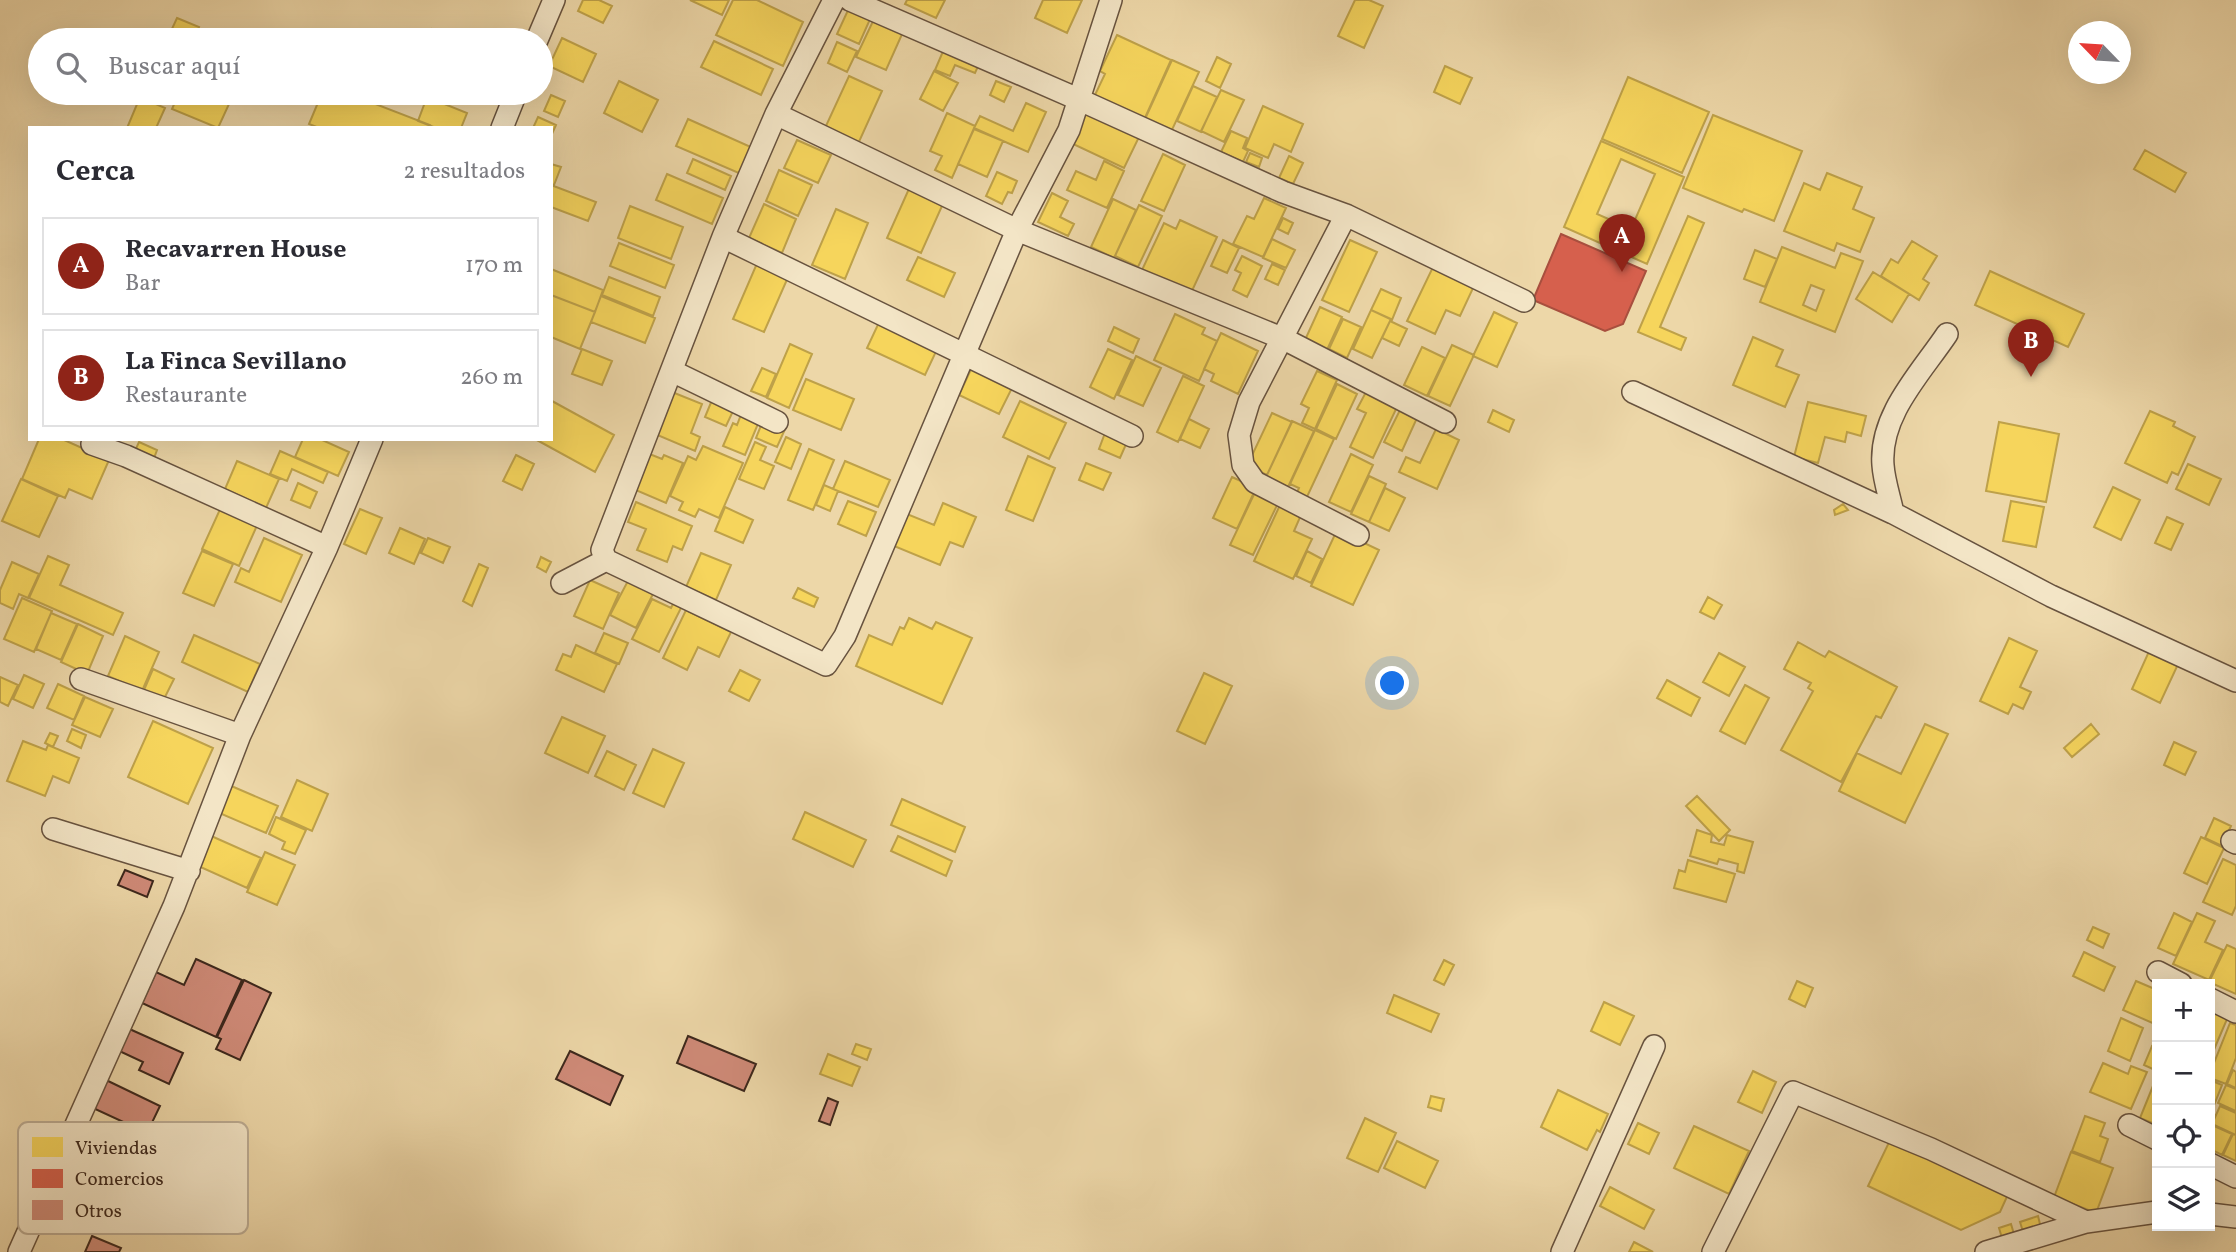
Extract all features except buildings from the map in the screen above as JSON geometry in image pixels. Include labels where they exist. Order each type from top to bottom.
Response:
[{"type":"street","points":[[834,0],[776,114],[723,237],[603,550],[606,560],[826,665],[845,636],[1017,230],[1069,130],[1111,0]]},
{"type":"street","points":[[850,0],[1283,192],[1346,215],[1524,302]]},
{"type":"street","points":[[540,28],[545,3]]},
{"type":"street","points":[[503,126],[511,105]]},
{"type":"street","points":[[776,114],[1017,230],[1284,339],[1444,422]]},
{"type":"street","points":[[1346,215],[1249,402],[1238,435],[1243,465],[1255,482],[1359,535]]},
{"type":"street","points":[[723,237],[1132,436]]},
{"type":"street","points":[[1894,513],[1883,465],[1885,433],[1897,408],[1947,334]]},
{"type":"street","points":[[672,371],[777,422]]},
{"type":"street","points":[[1633,392],[1894,513],[2051,596],[2236,681]]},
{"type":"street","points":[[77,1122],[188,871],[240,735],[327,547],[371,441]]},
{"type":"street","points":[[92,444],[126,456],[327,547]]},
{"type":"street","points":[[562,583],[606,560]]},
{"type":"street","points":[[81,679],[240,735]]},
{"type":"street","points":[[53,829],[188,871]]},
{"type":"street","points":[[2158,972],[2171,979]]},
{"type":"street","points":[[2215,1002],[2236,1012]]},
{"type":"street","points":[[1562,1252],[1654,1046]]},
{"type":"street","points":[[1713,1252],[1793,1092],[1931,1149],[2085,1222]]},
{"type":"street","points":[[2129,1125],[2152,1136]]},
{"type":"street","points":[[2215,1166],[2236,1177]]},
{"type":"street","points":[[1986,1252],[2085,1222],[2152,1213]]},
{"type":"street","points":[[2215,1215],[2236,1217]]},
{"type":"street","points":[[19,1252],[27,1234]]},
{"type":"place","name":"Recavarren House","points":[[1622,272]]},
{"type":"place","name":"La Finca Sevillano","points":[[2031,377]]}]
